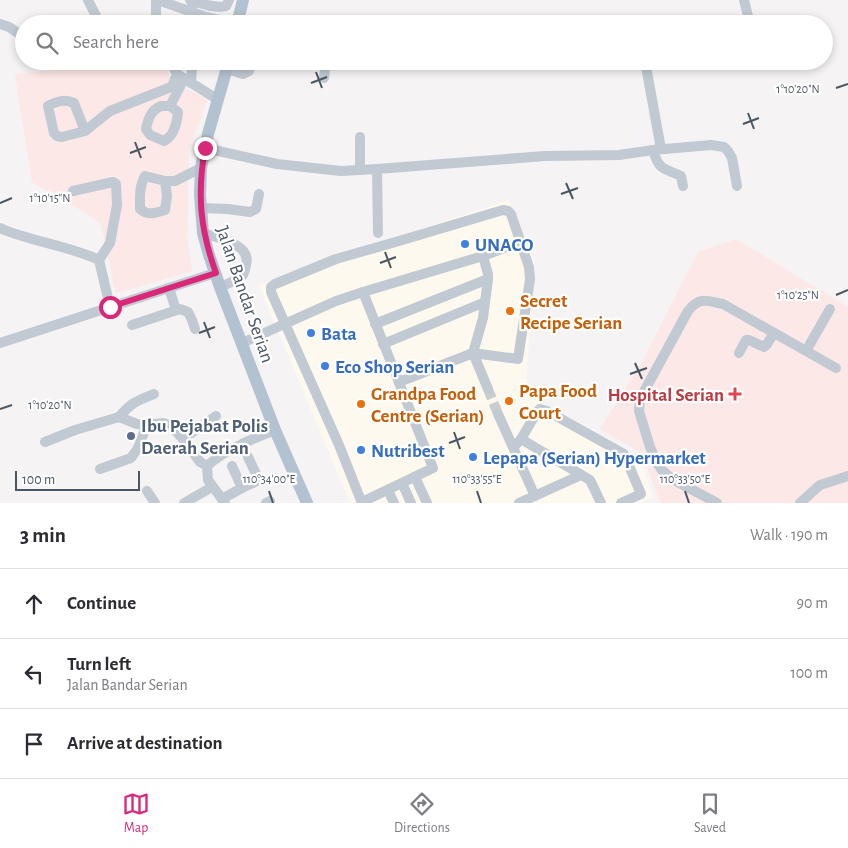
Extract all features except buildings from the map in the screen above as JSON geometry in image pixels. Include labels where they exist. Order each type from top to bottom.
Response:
[{"type":"main road","points":[[240,15],[243,0]]},
{"type":"main road","name":"Jalan Bandar Serian","points":[[226,70],[217,99],[201,168],[200,194],[203,233],[220,287],[275,430],[307,503]]},
{"type":"street","points":[[88,0],[96,15]]},
{"type":"street","points":[[156,15],[157,0],[200,15]]},
{"type":"street","points":[[191,15],[192,0],[221,7],[226,6],[229,0]]},
{"type":"street","points":[[744,0],[748,15]]},
{"type":"street","points":[[0,24],[15,31]]},
{"type":"street","points":[[177,70],[184,79],[217,99]]},
{"type":"street","points":[[170,106],[191,70]]},
{"type":"street","points":[[236,70],[243,74],[249,70]]},
{"type":"street","points":[[324,78],[325,70]]},
{"type":"street","points":[[646,70],[657,149],[656,160],[662,168],[681,176],[683,186]]},
{"type":"street","points":[[85,131],[110,111],[184,79]]},
{"type":"street","points":[[360,137],[360,170]]},
{"type":"street","points":[[205,148],[277,164],[341,171],[377,170],[545,156],[619,155],[657,149],[711,145],[724,147],[728,151],[732,158],[737,186]]},
{"type":"street","points":[[165,180],[175,181],[201,168]]},
{"type":"street","points":[[377,170],[378,233]]},
{"type":"street","points":[[73,191],[113,182],[116,184],[117,205],[110,243],[98,260]]},
{"type":"street","points":[[201,208],[250,212],[256,210],[259,194]]},
{"type":"street","points":[[363,292],[433,468],[362,503],[339,445],[284,324],[271,292],[271,287],[336,259],[508,210],[529,267],[530,278],[518,358],[473,353],[399,382]]},
{"type":"street","points":[[0,228],[20,236],[82,252],[98,260],[110,307]]},
{"type":"street","points":[[203,233],[229,241],[244,250],[248,261],[243,275],[220,287]]},
{"type":"street","points":[[242,343],[336,301],[483,256],[520,242]]},
{"type":"street","points":[[483,256],[488,279],[483,318],[473,353],[488,388]]},
{"type":"street","points":[[0,343],[216,273]]},
{"type":"street","points":[[375,324],[488,279]]},
{"type":"street","points":[[169,288],[176,310]]},
{"type":"street","points":[[717,503],[672,478],[662,470],[657,463],[647,438],[639,411],[640,399],[688,311],[694,304],[704,300],[723,304],[836,368]]},
{"type":"street","points":[[383,344],[485,302]]},
{"type":"street","points":[[806,351],[830,308]]},
{"type":"street","points":[[132,325],[180,309],[188,312],[195,329]]},
{"type":"street","points":[[739,353],[746,340],[764,347],[774,333]]},
{"type":"street","points":[[45,442],[75,430],[118,417],[130,404],[154,394]]},
{"type":"street","points":[[514,447],[521,439],[536,412],[540,409],[547,410],[624,454],[641,494],[621,503]]},
{"type":"street","points":[[498,414],[535,496]]},
{"type":"street","points":[[183,439],[216,416]]},
{"type":"street","points":[[118,417],[137,424],[163,423],[171,426],[200,462],[207,466]]},
{"type":"street","points":[[100,469],[131,458],[138,448],[147,425]]},
{"type":"street","points":[[207,466],[214,460],[246,443],[275,430]]},
{"type":"street","points":[[521,439],[590,480],[601,503]]},
{"type":"street","points":[[207,466],[208,480],[224,501],[242,488],[255,482],[258,478],[248,457]]},
{"type":"street","points":[[232,466],[242,488]]},
{"type":"street","points":[[519,503],[581,475]]},
{"type":"street","points":[[800,503],[820,486],[848,476]]},
{"type":"street","points":[[415,477],[427,503]]},
{"type":"street","points":[[402,483],[411,503]]},
{"type":"street","points":[[184,503],[212,487]]},
{"type":"street","points":[[388,490],[394,503]]},
{"type":"street","points":[[147,491],[155,503]]},
{"type":"shaded area","points":[[54,70],[167,70],[171,81],[208,99],[189,148],[187,240],[192,271],[116,293],[101,224],[32,182],[15,74]]},
{"type":"shaded area","points":[[508,200],[535,263],[525,395],[641,459],[653,497],[640,503],[350,503],[259,286],[337,257]]},
{"type":"shaded area","name":"Hospital Serian","points":[[736,239],[848,307],[848,503],[660,503],[642,453],[600,429],[644,358],[698,252]]},
{"type":"tunnel","points":[[488,389],[498,414]]},
{"type":"place","name":"UNACO","points":[[465,244]]},
{"type":"place","name":"Secret Recipe Serian","points":[[510,311]]},
{"type":"place","name":"Bata","points":[[311,333]]},
{"type":"place","name":"Eco Shop Serian","points":[[325,366]]},
{"type":"place","name":"Hospital Serian","points":[[735,394]]},
{"type":"place","name":"Papa Food Court","points":[[509,401]]},
{"type":"place","name":"Grandpa Food Centre (Serian)","points":[[361,404]]},
{"type":"place","name":"Ibu Pejabat Polis Daerah Serian","points":[[131,436]]},
{"type":"place","name":"Nutribest","points":[[361,450]]},
{"type":"place","name":"Lepapa (Serian) Hypermarket","points":[[473,457]]},
{"type":"route","points":[[110,307],[216,273],[203,233],[200,194],[201,168],[205,148]]}]
